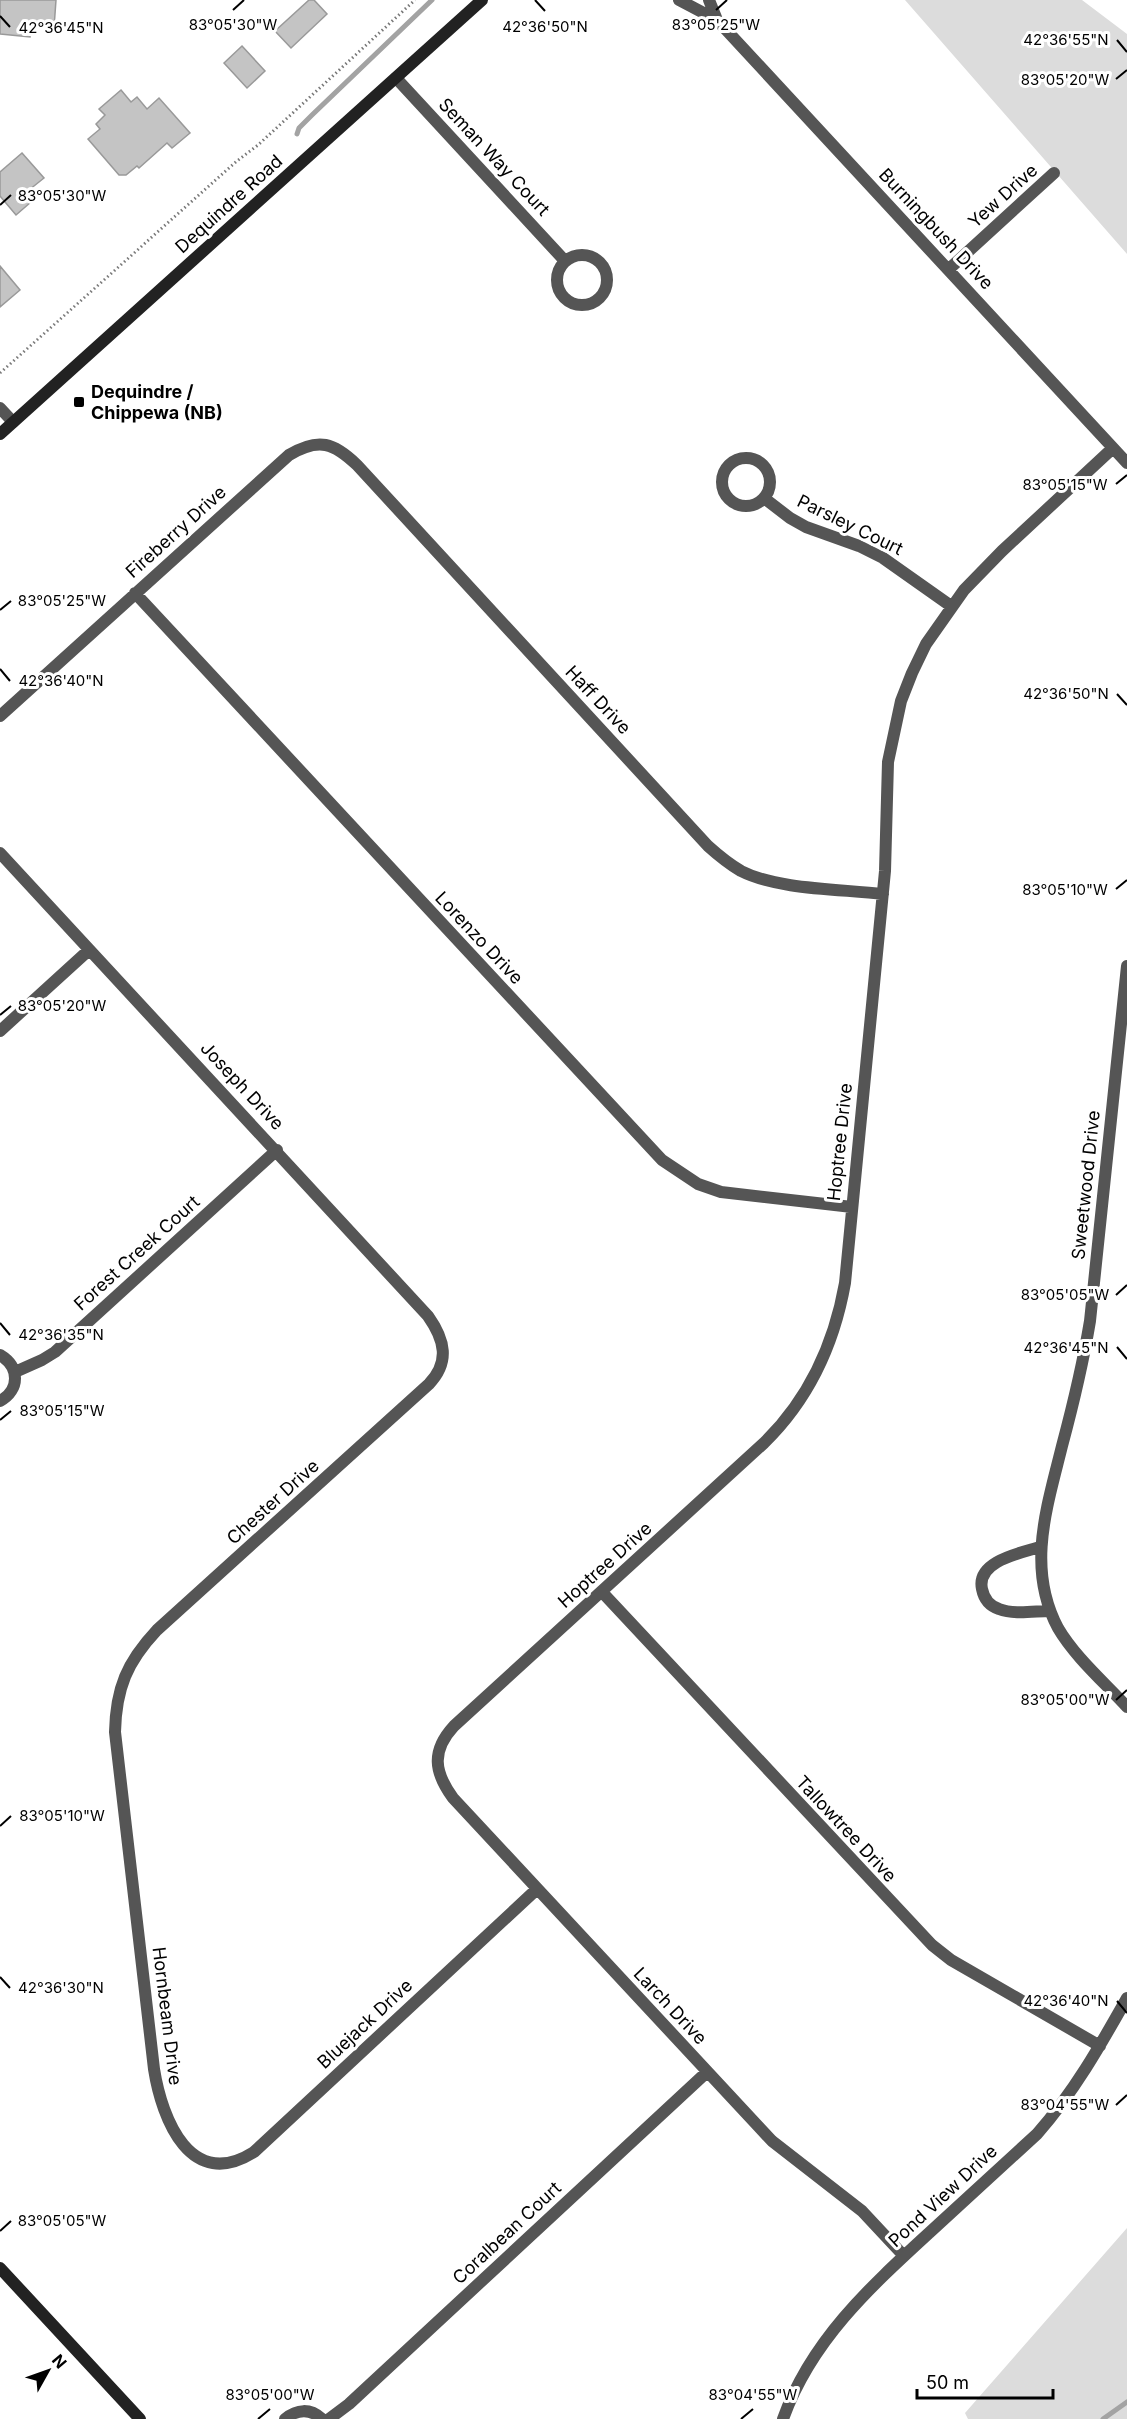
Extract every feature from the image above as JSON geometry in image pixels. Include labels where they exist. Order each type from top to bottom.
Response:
[{"type":"main road","name":"Dequindre Road","points":[[0,434],[482,0]]},
{"type":"main road","points":[[0,2268],[140,2419]]},
{"type":"street","name":"Burningbush Drive","points":[[679,0],[717,20],[1127,464]]},
{"type":"street","name":"Burningbush Drive","points":[[709,0],[717,20]]},
{"type":"street","name":"Seman Way Court","points":[[396,78],[565,261]]},
{"type":"street","name":"Yew Drive","points":[[949,269],[1054,173]]},
{"type":"street","points":[[586,255],[599,261],[604,267],[607,282],[602,295],[590,303],[582,304],[568,300],[563,295],[557,281],[565,261],[571,257],[586,255]]},
{"type":"street","points":[[0,408],[13,422]]},
{"type":"street","name":"Fireberry Drive","points":[[0,716],[289,455],[303,446],[316,443],[333,446]]},
{"type":"street","name":"Haff Drive","points":[[333,446],[357,465],[708,846],[725,861],[742,871],[782,884],[883,894]]},
{"type":"street","name":"Hoptree Drive","points":[[437,1759],[445,1736],[454,1726],[783,1425],[821,1363],[840,1309],[852,1207],[883,894],[887,771],[894,732],[912,673],[926,644],[951,606],[979,572],[1113,448]]},
{"type":"street","name":"Parsley Court","points":[[764,498],[806,527],[859,546],[883,558],[951,606]]},
{"type":"street","name":"Lorenzo Drive","points":[[135,593],[662,1160],[698,1184],[721,1192],[852,1207]]},
{"type":"street","name":"Joseph Drive","points":[[0,853],[277,1150],[428,1317],[442,1340],[444,1353]]},
{"type":"street","points":[[0,1031],[89,950]]},
{"type":"street","name":"Sweetwood Drive","points":[[1127,966],[1090,1321],[1085,1354],[1047,1509],[1040,1547],[1040,1569],[1050,1611],[1070,1644],[1127,1707]]},
{"type":"street","name":"Forest Creek Court","points":[[15,1372],[55,1352],[277,1150]]},
{"type":"street","name":"Chester Drive","points":[[123,1678],[144,1645],[158,1630],[429,1384],[443,1365],[444,1353]]},
{"type":"street","points":[[0,1355],[12,1365],[15,1372],[15,1386],[6,1398],[0,1401]]},
{"type":"street","points":[[1040,1547],[992,1565],[985,1573],[981,1585],[990,1605],[1002,1610],[1050,1611]]},
{"type":"street","name":"Tallowtree Drive","points":[[602,1592],[932,1945],[951,1960],[1100,2046]]},
{"type":"street","name":"Hornbeam Drive","points":[[123,1678],[117,1703],[115,1732],[158,2093],[163,2110],[184,2146],[208,2163]]},
{"type":"street","name":"Larch Drive","points":[[437,1759],[439,1774],[453,1798],[707,2072],[772,2141],[862,2211],[904,2256]]},
{"type":"street","name":"Bluejack Drive","points":[[208,2163],[222,2165],[239,2161],[254,2152],[537,1889]]},
{"type":"street","name":"Pond View Drive","points":[[783,2419],[793,2392],[828,2336],[848,2312],[904,2256],[1036,2134],[1075,2087],[1127,1998]]},
{"type":"street","name":"Coralbean Court","points":[[329,2419],[349,2404],[707,2072]]},
{"type":"street","points":[[285,2419],[292,2413],[306,2411],[322,2419]]},
{"type":"path","points":[[0,373],[237,161],[275,130],[415,0]]},
{"type":"shaded area","points":[[905,0],[1082,0],[1127,34],[1127,254]]},
{"type":"shaded area","points":[[1127,2228],[1127,2419],[968,2419],[965,2413]]},
{"type":"building","points":[[0,0],[56,0],[54,28],[31,26],[30,37],[0,34]]},
{"type":"building","points":[[309,0],[314,0],[327,14],[291,48],[275,31]]},
{"type":"building","points":[[242,46],[265,71],[247,88],[224,63]]},
{"type":"building","points":[[121,90],[131,102],[137,97],[147,109],[159,98],[190,133],[172,148],[167,143],[139,168],[137,166],[126,175],[119,175],[88,139],[100,129],[96,124],[105,115],[99,109]]},
{"type":"building","points":[[22,153],[44,178],[24,194],[31,202],[16,215],[0,196],[0,172]]},
{"type":"building","points":[[0,266],[20,290],[0,307]]},
{"type":"waterway","points":[[297,134],[299,128],[312,115],[432,0]]},
{"type":"waterway","points":[[1103,2419],[1127,2402]]},
{"type":"place","name":"Dequindre / Chippewa (NB)","points":[[79,402]]}]
